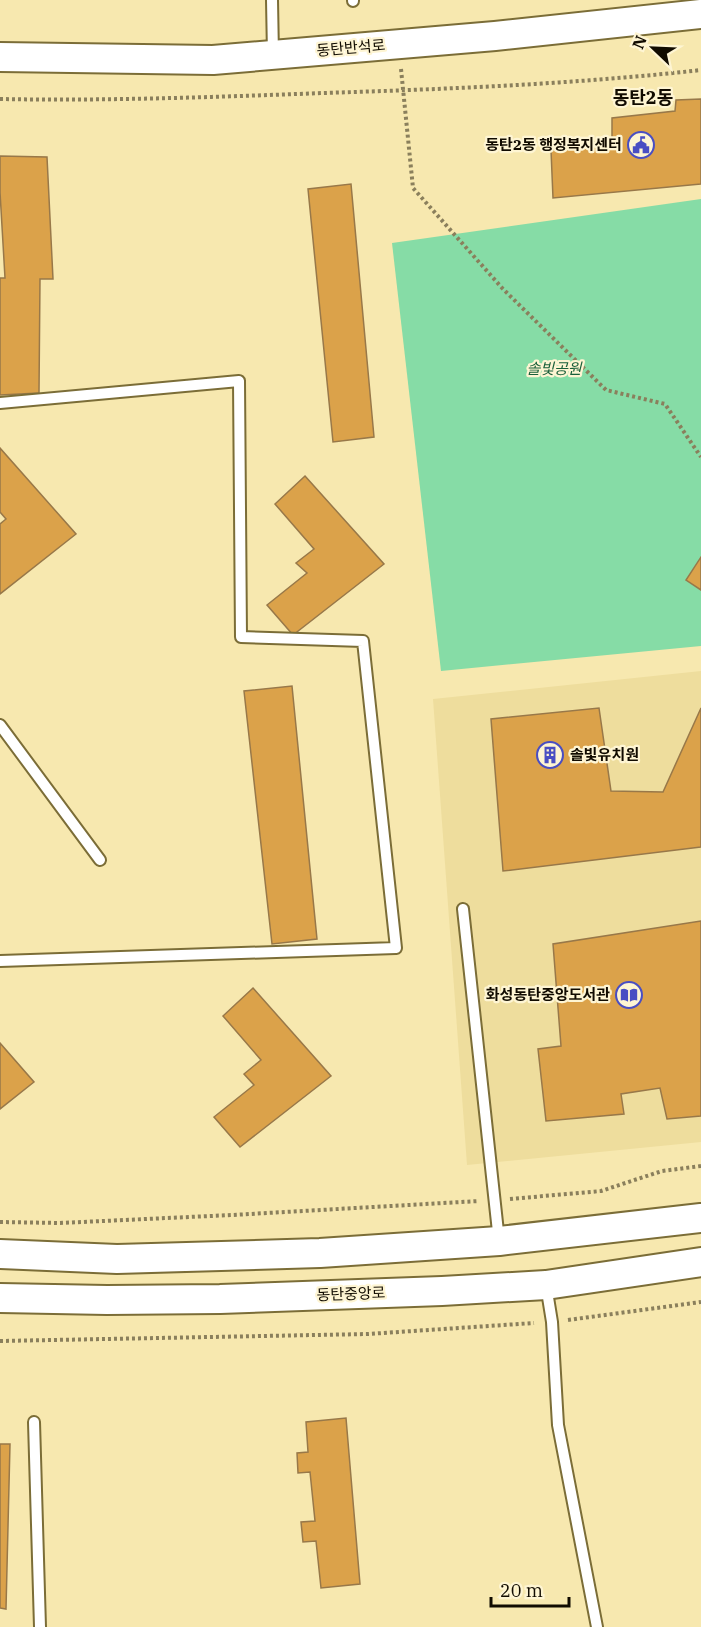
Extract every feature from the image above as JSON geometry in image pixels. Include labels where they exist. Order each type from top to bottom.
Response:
[{"type":"street","name":"동탄반석로","points":[[0,57],[213,60],[495,36],[701,14]]},
{"type":"street","points":[[0,1254],[117,1259],[320,1253],[499,1241],[701,1218]]},
{"type":"street","name":"동탄중앙로","points":[[0,1298],[220,1299],[442,1291],[546,1285],[701,1262]]},
{"type":"lane","points":[[272,0],[273,55]]},
{"type":"lane","points":[[0,403],[239,381],[241,637],[363,641],[396,948],[0,961]]},
{"type":"lane","points":[[0,725],[100,860]]},
{"type":"lane","points":[[463,909],[499,1241]]},
{"type":"lane","points":[[546,1285],[552,1322],[558,1425],[597,1627]]},
{"type":"lane","points":[[34,1422],[40,1627]]},
{"type":"path","points":[[398,44],[412,188],[503,289],[606,390],[665,404],[701,457]]},
{"type":"path","points":[[0,99],[195,97],[403,90],[624,79],[701,70]]},
{"type":"path","points":[[0,1222],[60,1223],[221,1216],[494,1200],[601,1191],[662,1171],[701,1166]]},
{"type":"path","points":[[0,1341],[368,1334],[552,1322],[701,1302]]},
{"type":"shaded area","points":[[701,671],[701,1142],[467,1165],[433,699]]},
{"type":"green space","name":"솔빛공원","points":[[701,199],[701,646],[441,671],[392,243]]},
{"type":"building","name":"동탄2동 행정복지센터","points":[[701,99],[701,184],[553,198],[551,150],[612,139],[612,118],[675,111],[676,100]]},
{"type":"building","points":[[0,156],[47,157],[53,279],[40,279],[39,393],[0,395],[0,278],[5,278]]},
{"type":"building","points":[[351,184],[374,437],[333,442],[308,189]]},
{"type":"building","points":[[0,448],[76,534],[0,594],[0,524],[6,519],[0,512]]},
{"type":"building","points":[[305,476],[384,564],[293,635],[267,605],[307,573],[296,563],[314,549],[275,504]]},
{"type":"building","points":[[701,557],[701,590],[686,580]]},
{"type":"building","points":[[292,686],[317,939],[272,944],[244,691]]},
{"type":"building","name":"솔빛유치원","points":[[599,708],[611,791],[663,792],[701,708],[701,847],[503,871],[491,719]]},
{"type":"building","name":"화성동탄중앙도서관","points":[[701,921],[701,1116],[667,1119],[660,1088],[621,1094],[624,1114],[546,1121],[538,1049],[561,1046],[553,944]]},
{"type":"building","points":[[253,988],[331,1076],[240,1147],[214,1117],[254,1085],[244,1074],[261,1060],[223,1016]]},
{"type":"building","points":[[0,1043],[34,1082],[0,1109]]},
{"type":"building","points":[[346,1418],[360,1584],[321,1588],[316,1541],[303,1542],[301,1522],[315,1521],[310,1472],[298,1473],[297,1453],[308,1452],[306,1422]]},
{"type":"building","points":[[0,1444],[10,1444],[6,1609],[0,1608]]},
{"type":"place","name":"동탄2동 행정복지센터","points":[[641,145]]},
{"type":"place","name":"솔빛유치원","points":[[550,755]]},
{"type":"place","name":"화성동탄중앙도서관","points":[[629,995]]},
{"type":"district","name":"동탄2동","points":[[643,98]]}]
